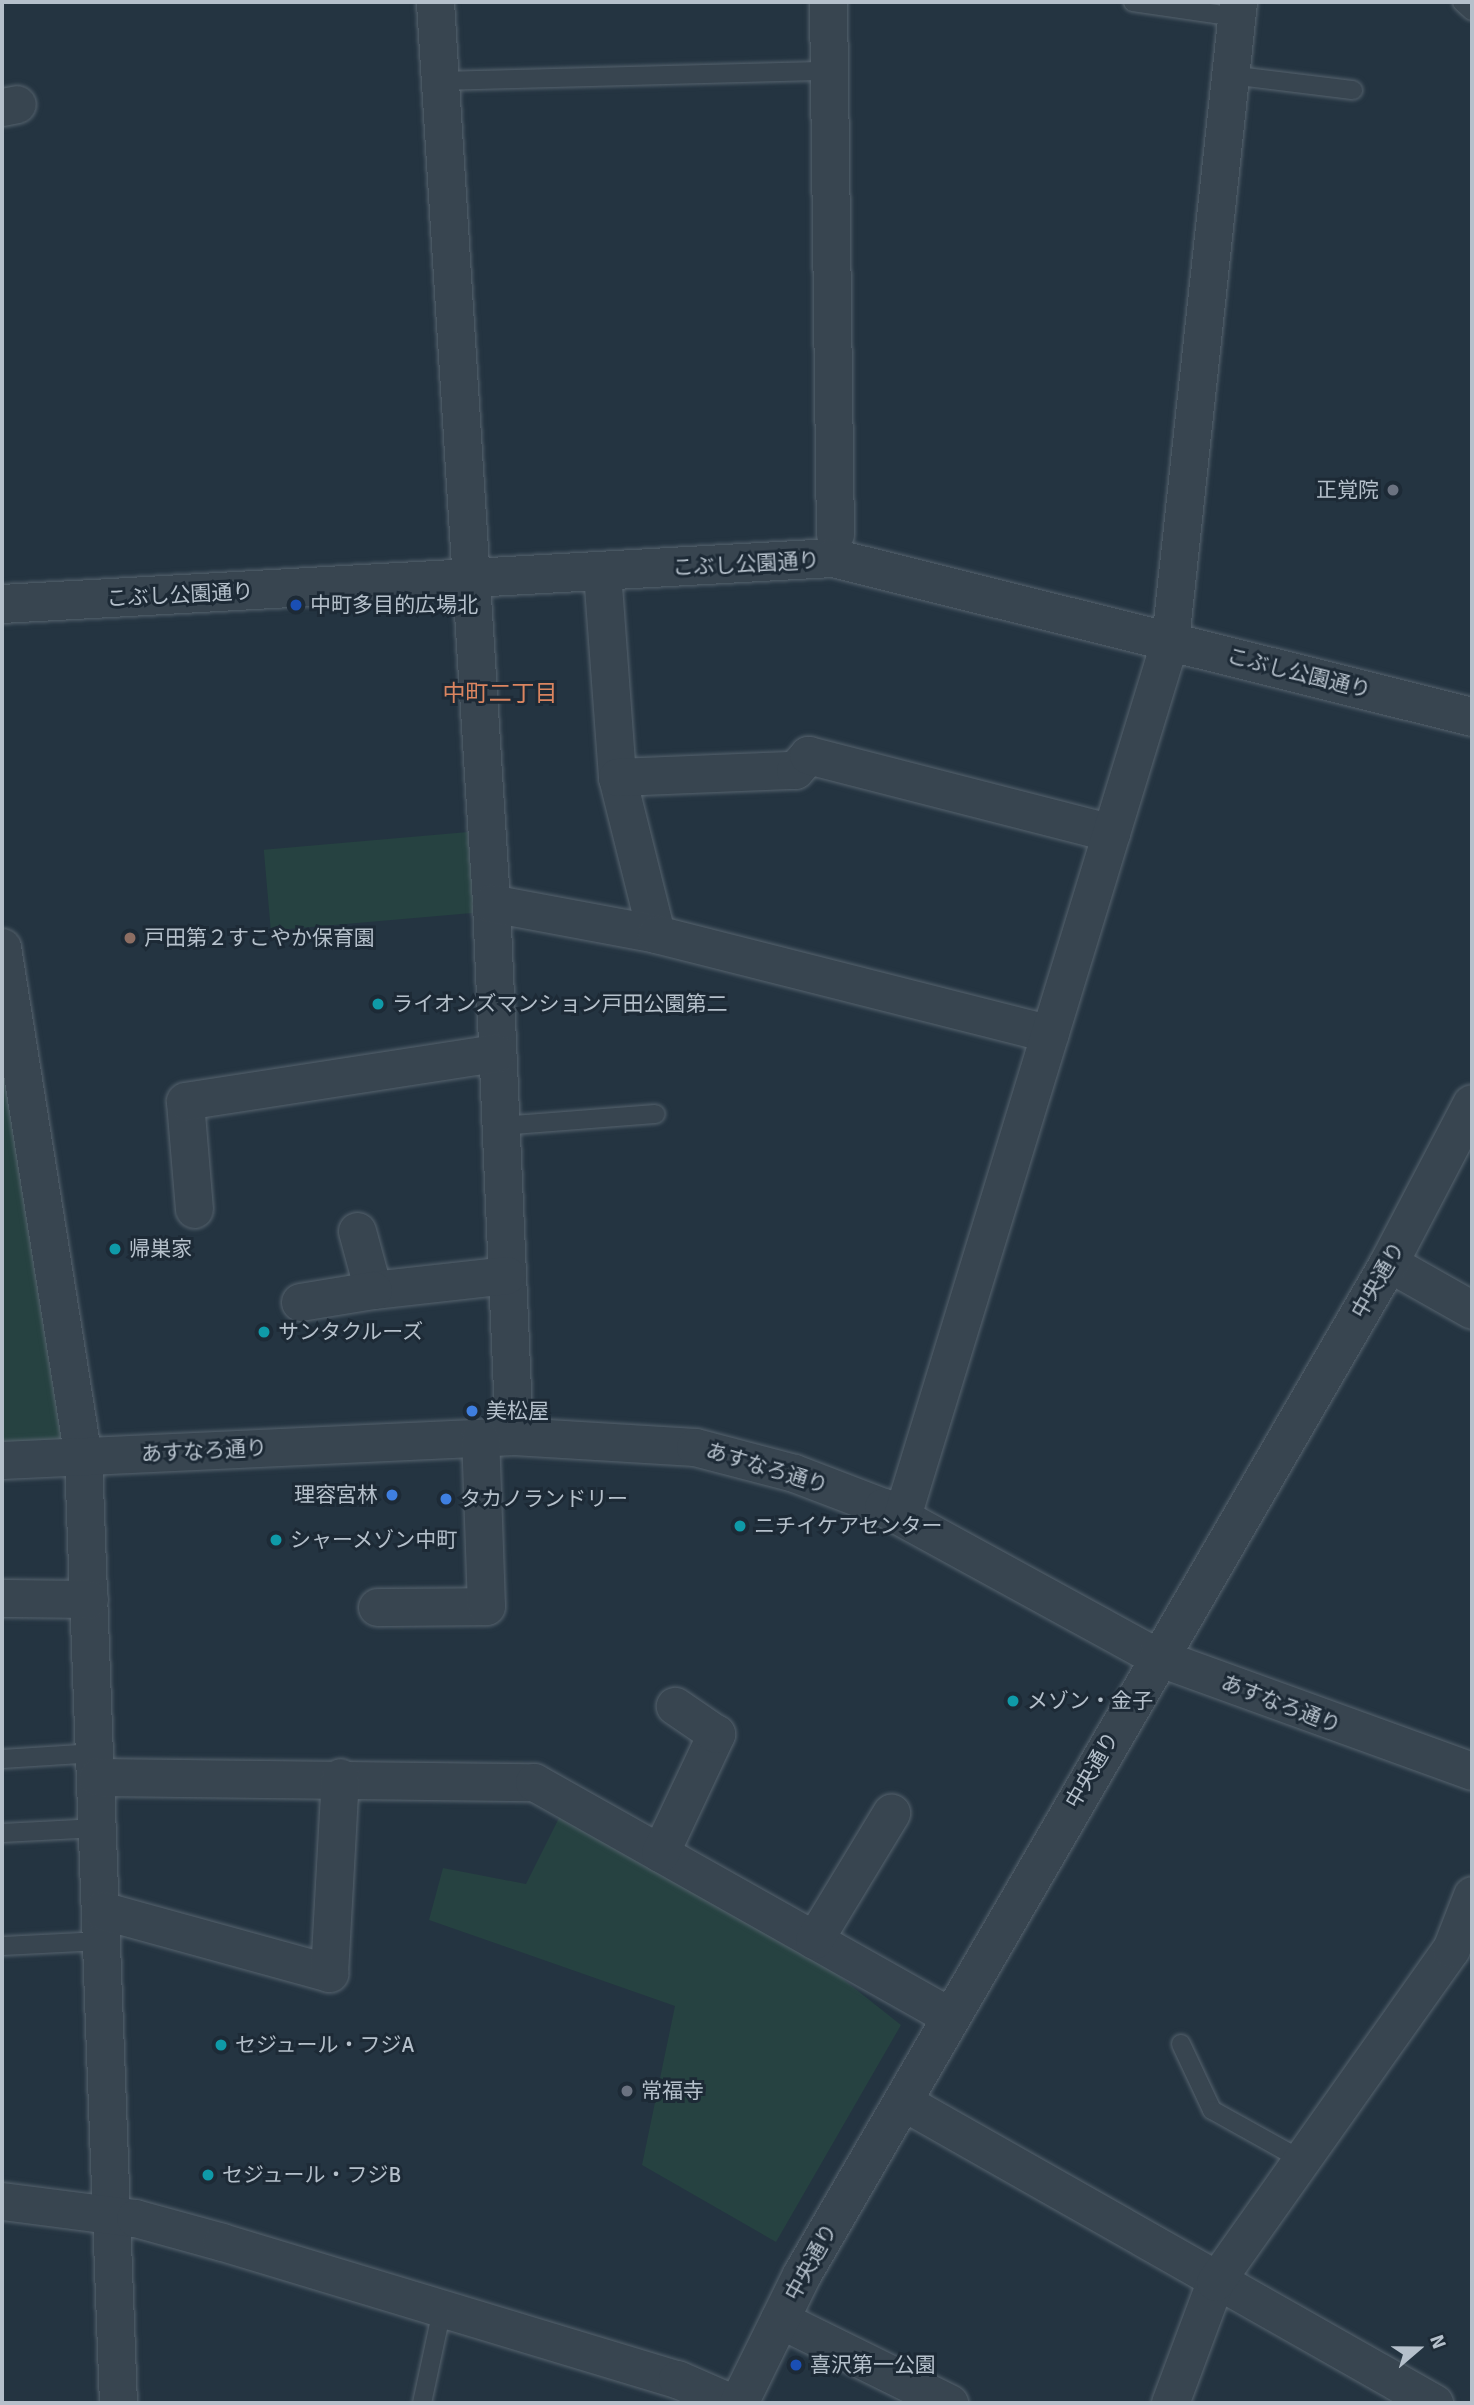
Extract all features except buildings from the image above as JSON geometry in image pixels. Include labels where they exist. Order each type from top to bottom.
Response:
[{"type":"street","points":[[377,1607],[486,1606],[506,1275],[491,903],[468,580],[435,2]]},
{"type":"street","points":[[828,2],[835,534]]},
{"type":"street","points":[[902,1516],[1170,640],[1237,10]]},
{"type":"street","name":"こぶし公園通り","points":[[2,604],[833,558],[1472,717]]},
{"type":"street","points":[[602,572],[617,777],[656,934]]},
{"type":"street","points":[[617,777],[795,770],[808,755],[1111,833]]},
{"type":"street","points":[[491,903],[656,934],[1050,1034]]},
{"type":"street","points":[[2,947],[83,1458],[118,2403]]},
{"type":"street","points":[[194,1209],[185,1101],[496,1053]]},
{"type":"street","name":"中央通り","points":[[739,2403],[779,2319],[902,2101],[1157,1657],[1389,1264],[1472,1104]]},
{"type":"street","points":[[358,1231],[373,1290]]},
{"type":"street","points":[[1389,1264],[1472,1310]]},
{"type":"street","points":[[300,1302],[373,1290],[506,1275]]},
{"type":"street","name":"あすなろ通り","points":[[2,1460],[497,1437],[695,1447],[794,1473],[902,1516],[1157,1657],[1472,1771]]},
{"type":"street","points":[[2,1598],[89,1599]]},
{"type":"street","points":[[660,1853],[716,1734],[675,1706]]},
{"type":"street","points":[[96,1765],[340,1777],[534,1782],[950,2017]]},
{"type":"street","points":[[102,1925],[329,1973],[340,1777]]},
{"type":"street","points":[[814,1940],[891,1813]]},
{"type":"street","points":[[1170,2403],[1215,2282],[1451,1949],[1472,1895]]},
{"type":"street","points":[[902,2101],[1215,2282],[1434,2403]]},
{"type":"street","points":[[2,2201],[111,2214],[677,2379],[732,2403]]},
{"type":"street","points":[[779,2319],[949,2403]]},
{"type":"lane","points":[[1133,2],[1237,10]]},
{"type":"lane","points":[[1462,2],[1472,11]]},
{"type":"lane","points":[[439,81],[829,71]]},
{"type":"lane","points":[[1230,75],[1353,90]]},
{"type":"lane","points":[[500,1126],[656,1114]]},
{"type":"lane","points":[[2,1759],[96,1765]]},
{"type":"lane","points":[[2,1833],[98,1828]]},
{"type":"lane","points":[[2,1946],[102,1925]]},
{"type":"lane","points":[[1181,2044],[1212,2110],[1302,2160]]},
{"type":"lane","points":[[422,2403],[442,2310]]},
{"type":"green space","points":[[468,832],[475,913],[271,931],[264,850]]},
{"type":"green space","points":[[2,1039],[66,1442],[2,1443]]},
{"type":"green space","points":[[561,1814],[810,1953],[901,2025],[776,2242],[642,2165],[675,2006],[429,1920],[443,1868],[526,1884]]},
{"type":"place","name":"正覚院","points":[[1393,490]]},
{"type":"place","name":"中町多目的広場北","points":[[296,605]]},
{"type":"place","name":"戸田第２すこやか保育園","points":[[130,938]]},
{"type":"place","name":"ライオンズマンション戸田公園第二","points":[[378,1004]]},
{"type":"place","name":"帰巣家","points":[[115,1249]]},
{"type":"place","name":"サンタクルーズ","points":[[264,1332]]},
{"type":"place","name":"美松屋","points":[[472,1411]]},
{"type":"place","name":"理容宮林","points":[[392,1495]]},
{"type":"place","name":"タカノランドリー","points":[[446,1499]]},
{"type":"place","name":"ニチイケアセンター","points":[[740,1526]]},
{"type":"place","name":"シャーメゾン中町","points":[[276,1540]]},
{"type":"place","name":"メゾン・金子","points":[[1013,1701]]},
{"type":"place","name":"セジュール・フジA","points":[[221,2045]]},
{"type":"place","name":"常福寺","points":[[627,2091]]},
{"type":"place","name":"セジュール・フジB","points":[[208,2175]]},
{"type":"place","name":"喜沢第一公園","points":[[796,2365]]},
{"type":"district","name":"中町二丁目","points":[[500,694]]}]
